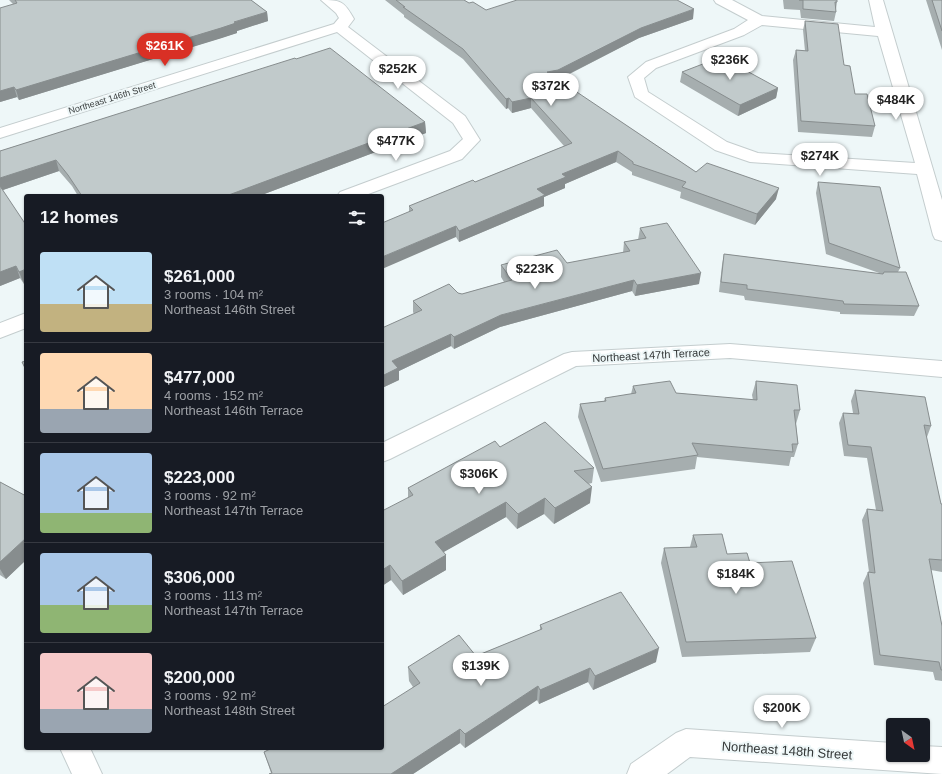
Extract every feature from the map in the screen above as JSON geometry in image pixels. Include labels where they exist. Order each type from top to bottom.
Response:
[{"type":"street","points":[[328,0],[342,10],[347,19],[339,27],[459,120],[472,140],[456,155],[351,194]]},
{"type":"street","points":[[721,0],[759,20],[884,32]]},
{"type":"street","points":[[876,0],[884,32],[926,169],[942,235]]},
{"type":"street","points":[[759,20],[739,32],[651,65],[636,77],[641,94],[721,146],[756,158],[926,169]]},
{"type":"street","name":"Northeast 146th Street","points":[[0,133],[339,27]]},
{"type":"street","points":[[0,331],[24,321]]},
{"type":"street","name":"Northeast 147th Terrace","points":[[384,452],[572,359],[730,351],[942,369]]},
{"type":"street","name":"Northeast 148th Street","points":[[642,774],[686,744],[942,761]]},
{"type":"street","points":[[76,750],[87,774]]},
{"type":"building","points":[[15,0],[251,0],[267,12],[234,22],[236,23],[221,28],[16,90],[14,87],[0,91],[0,8],[17,3]]},
{"type":"building","points":[[396,0],[464,0],[469,3],[473,2],[486,10],[517,0],[677,0],[694,9],[641,28],[558,70],[547,72],[696,172],[707,163],[779,188],[757,214],[682,187],[686,182],[633,164],[633,162],[618,151],[562,174],[566,177],[537,189],[545,195],[459,231],[456,226],[384,256],[384,222],[413,210],[409,206],[473,180],[475,182],[572,143],[531,98],[512,102],[509,98],[506,99],[463,49],[403,7],[405,7]]},
{"type":"building","points":[[803,0],[837,0],[837,2],[835,2],[836,12],[803,9]]},
{"type":"building","points":[[932,0],[942,0],[942,31]]},
{"type":"building","points":[[805,21],[838,24],[844,65],[850,66],[855,94],[867,94],[875,126],[801,121],[796,50],[808,51]]},
{"type":"building","points":[[330,48],[425,122],[231,194],[81,194],[56,160],[0,178],[0,151],[295,58],[296,59]]},
{"type":"building","points":[[721,57],[778,88],[740,105],[682,72]]},
{"type":"building","points":[[818,182],[880,187],[900,268],[829,243]]},
{"type":"building","points":[[0,186],[24,222],[24,270],[19,272],[16,266],[0,272]]},
{"type":"building","points":[[667,223],[701,273],[637,285],[634,280],[501,315],[454,337],[451,334],[392,361],[398,368],[384,375],[384,327],[422,310],[413,301],[449,284],[458,293],[462,294],[512,280],[501,265],[557,250],[567,263],[630,251],[624,242],[646,238],[640,228]]},
{"type":"building","points":[[724,254],[883,274],[884,272],[906,272],[919,306],[844,304],[843,301],[747,289],[747,285],[721,282]]},
{"type":"building","points":[[670,381],[676,393],[757,400],[756,381],[797,385],[800,410],[794,410],[798,444],[792,444],[793,452],[692,443],[698,455],[603,469],[580,404],[606,401],[605,398],[636,393],[633,386]]},
{"type":"building","points":[[855,390],[925,397],[931,426],[924,425],[942,504],[942,560],[929,559],[942,626],[942,670],[939,662],[880,655],[868,572],[875,573],[867,509],[883,511],[871,447],[848,445],[843,413],[859,414]]},
{"type":"building","points":[[545,422],[594,468],[574,471],[592,487],[555,508],[545,498],[518,514],[506,502],[435,542],[446,555],[402,581],[390,565],[384,569],[384,510],[413,495],[408,488],[495,441],[500,447]]},
{"type":"building","points":[[0,482],[24,495],[24,540],[0,562]]},
{"type":"building","points":[[722,534],[727,554],[747,553],[750,563],[792,561],[816,638],[686,642],[664,548],[697,547],[693,535]]},
{"type":"building","points":[[621,592],[659,648],[595,676],[590,668],[540,690],[538,686],[465,734],[460,729],[391,774],[269,774],[272,773],[264,752],[268,750],[384,750],[384,706],[420,683],[408,667],[459,635],[476,656],[542,629],[540,625]]}]
